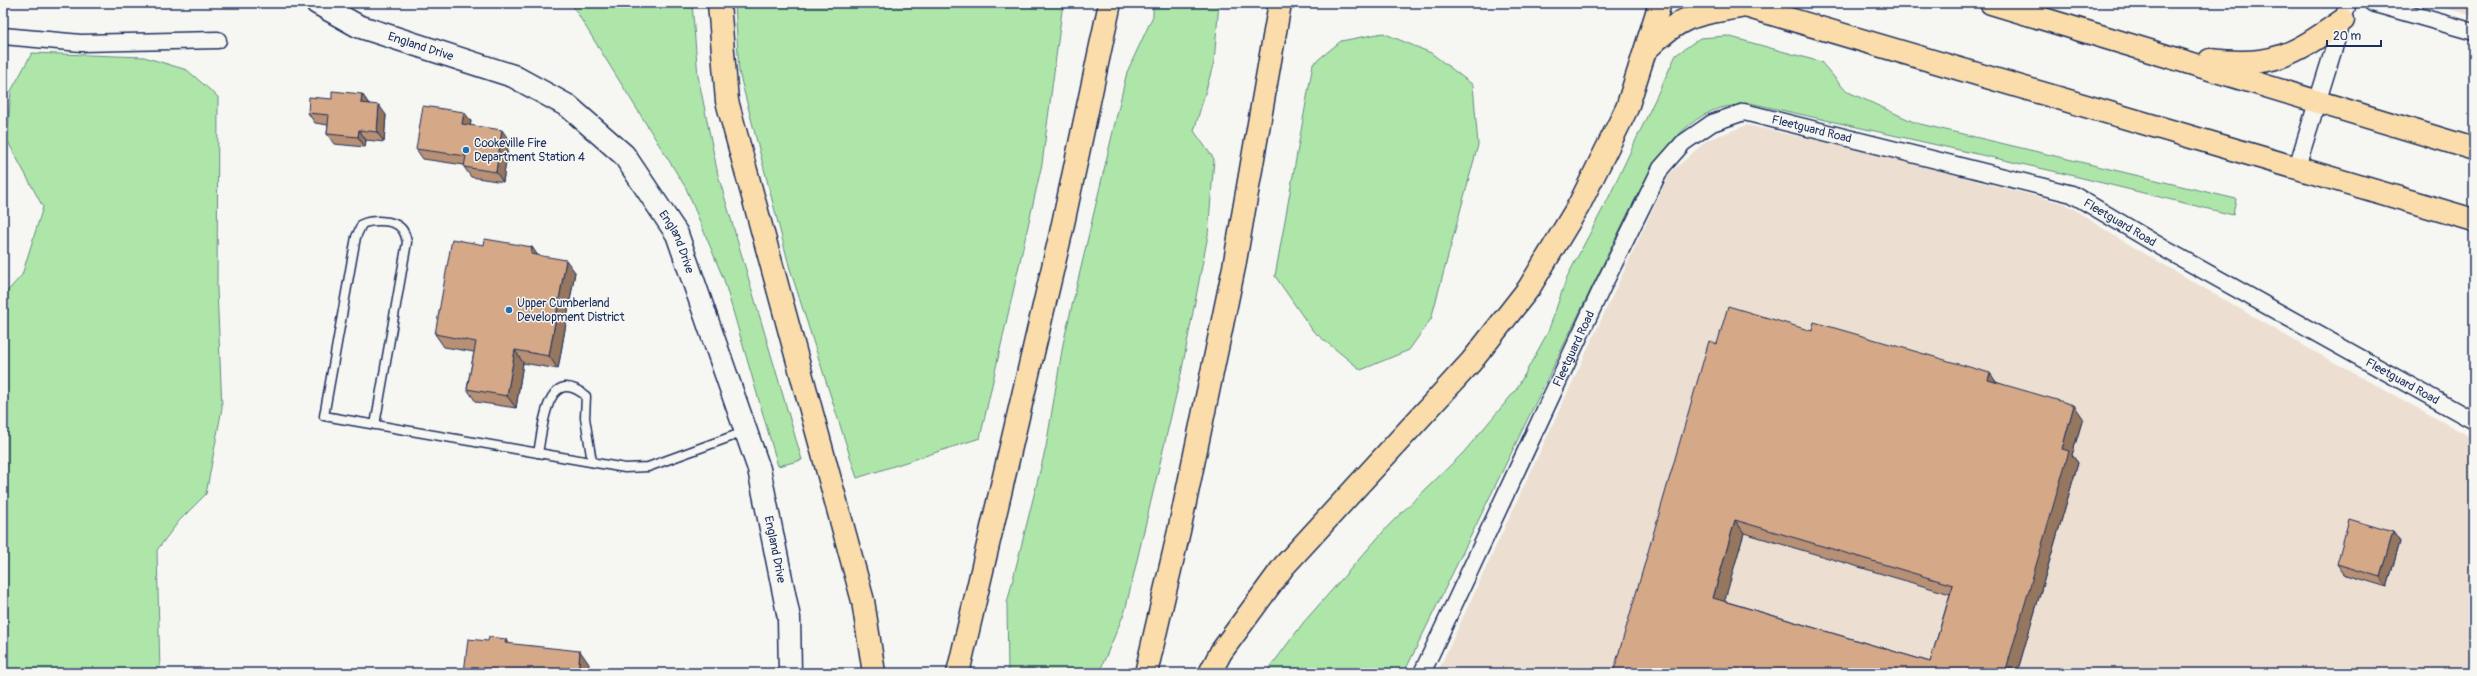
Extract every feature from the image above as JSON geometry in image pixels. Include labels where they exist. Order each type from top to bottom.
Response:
[{"type":"highway","points":[[719,3],[727,100],[863,601],[874,673]]},
{"type":"highway","points":[[958,673],[1062,233],[1110,3]]},
{"type":"highway","points":[[1146,673],[1179,531],[1234,267],[1280,3]]},
{"type":"highway","points":[[1210,673],[1221,652],[1284,566],[1471,362],[1529,288],[1586,191],[1627,108],[1660,3]]},
{"type":"highway","points":[[1991,3],[2319,102],[2431,134],[2474,149]]},
{"type":"highway","points":[[1647,48],[1665,30],[1687,17],[1741,5],[2474,220]]},
{"type":"highway","points":[[2152,52],[2223,61],[2251,62],[2281,58],[2304,47],[2346,12]]},
{"type":"highway","points":[[2431,134],[2474,157]]},
{"type":"street","name":"England Drive","points":[[317,3],[358,26],[512,76],[568,106],[624,155],[677,234],[747,431],[759,469],[789,618],[790,673]]},
{"type":"street","points":[[2372,3],[2474,32]]},
{"type":"street","points":[[2297,167],[2319,102],[2346,12]]},
{"type":"street","points":[[3,36],[81,43],[218,40]]},
{"type":"street","name":"Fleetguard Road","points":[[1422,673],[1598,298],[1661,168],[1689,139],[1712,123],[1744,112],[2072,194],[2163,248],[2474,421]]},
{"type":"lane","points":[[375,425],[407,242],[400,227],[394,224],[368,221],[362,224],[356,236],[324,416],[375,425],[538,453],[592,462],[625,468],[648,467],[747,431]]},
{"type":"lane","points":[[538,453],[549,399],[554,391],[562,388],[573,389],[586,396],[585,418],[592,462]]},
{"type":"shaded area","points":[[2425,3],[2474,3],[2474,16]]},
{"type":"shaded area","points":[[1747,125],[1852,148],[2066,204],[2113,235],[2297,342],[2474,439],[2474,673],[1437,673],[1669,174],[1707,140]]},
{"type":"green space","points":[[571,3],[692,3],[698,76],[718,175],[802,460],[778,466],[724,280],[686,188]]},
{"type":"green space","points":[[735,3],[1063,3],[1042,164],[980,438],[857,478],[790,269],[739,72]]},
{"type":"green space","points":[[1153,3],[1219,3],[1214,62],[1194,131],[1214,159],[1208,235],[1181,374],[1125,611],[1099,673],[1008,673],[1007,603],[1046,447],[1063,344],[1127,72],[1153,16]]},
{"type":"green space","points":[[1383,33],[1431,53],[1473,85],[1478,145],[1431,319],[1409,350],[1361,370],[1313,331],[1275,276],[1313,64],[1341,41]]},
{"type":"green space","points":[[1727,36],[1821,62],[1846,91],[1916,123],[2236,199],[2233,215],[2066,174],[1750,103],[1720,108],[1704,115],[1689,125],[1665,150],[1637,196],[1404,673],[1266,673],[1303,623],[1390,524],[1463,453],[1516,390],[1548,332],[1567,277],[1609,197],[1676,55],[1700,38]]},
{"type":"green space","points":[[32,53],[144,57],[187,70],[218,97],[217,289],[222,408],[206,494],[179,521],[157,550],[160,673],[3,673],[3,296],[22,275],[43,207],[7,140],[11,91]]},
{"type":"building","points":[[332,91],[362,94],[361,103],[379,105],[377,132],[359,130],[358,137],[327,134],[329,115],[308,113],[309,97],[332,99]]},
{"type":"building","name":"Cookeville Fire Department Station 4","points":[[423,106],[464,112],[462,124],[502,130],[496,172],[464,167],[466,156],[416,149]]},
{"type":"building","name":"Upper Cumberland Development District","points":[[452,239],[484,245],[485,239],[532,247],[531,254],[566,260],[549,356],[515,350],[507,396],[467,389],[476,342],[435,334]]},
{"type":"building","points":[[1728,306],[1812,331],[1814,322],[1990,373],[1988,380],[2074,405],[2062,449],[2069,451],[2005,673],[1613,673],[1709,341],[1717,344]],"holes":[[[1735,520],[1953,585],[1930,662],[1713,598]]]},
{"type":"building","points":[[2349,519],[2393,532],[2380,577],[2337,564]]},
{"type":"building","points":[[489,637],[506,639],[505,643],[580,651],[578,673],[464,673],[468,639],[488,641]]},
{"type":"place","name":"Cookeville Fire Department Station 4","points":[[466,150]]},
{"type":"place","name":"Upper Cumberland Development District","points":[[509,310]]}]
